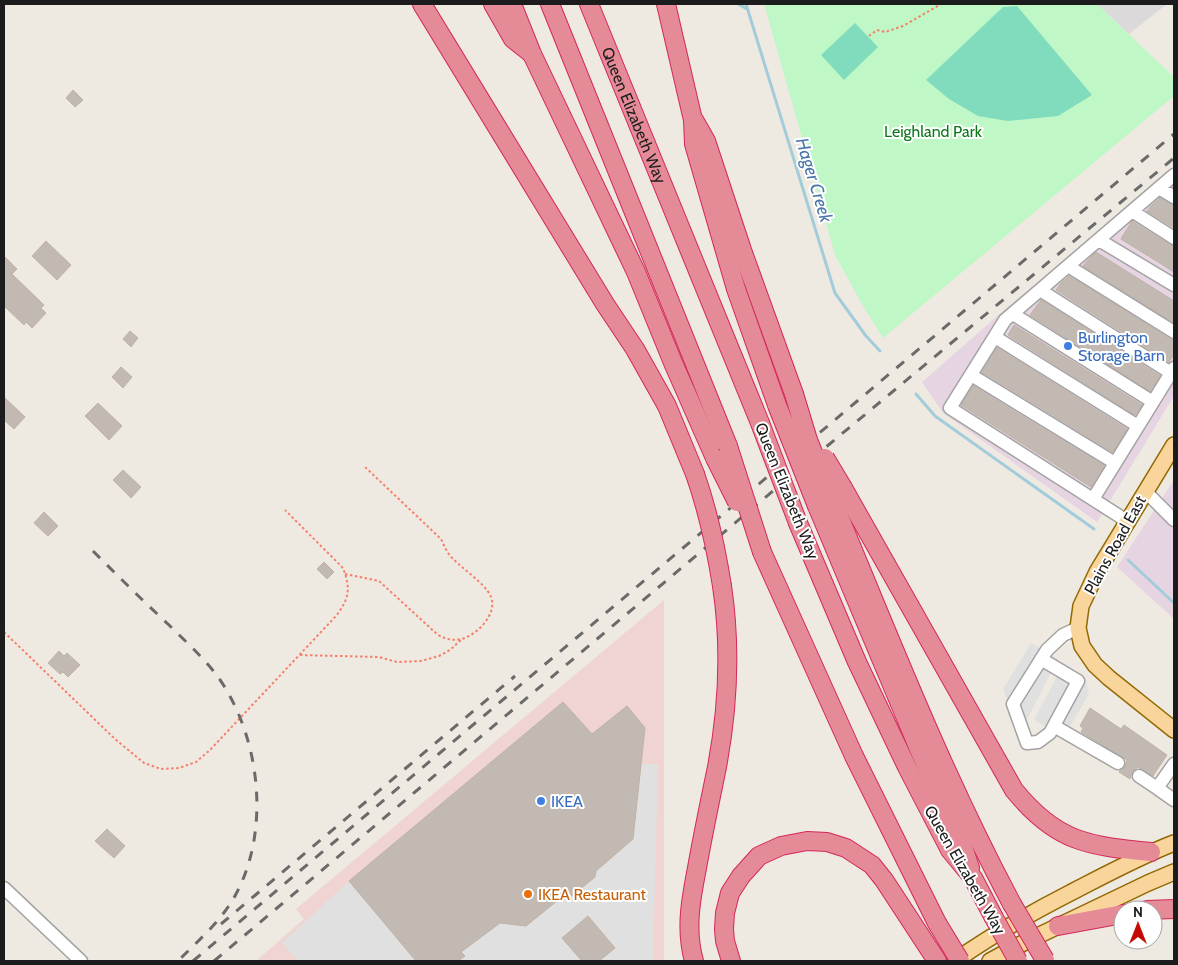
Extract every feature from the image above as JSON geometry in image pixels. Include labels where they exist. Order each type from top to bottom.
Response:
[{"type":"highway","points":[[422,4],[604,304],[635,349],[667,406],[695,474],[710,522],[726,610],[728,658],[726,705],[690,903],[689,937],[694,961]]},
{"type":"highway","points":[[492,4],[513,39],[532,54]]},
{"type":"highway","points":[[512,4],[532,54],[636,272],[674,366],[715,458],[762,552],[854,756],[937,923],[960,961]]},
{"type":"highway","points":[[550,4],[728,446],[762,552]]},
{"type":"highway","name":"Queen Elizabeth Way","points":[[589,4],[760,423],[798,523],[857,662],[907,767],[950,850],[974,878],[1018,961]]},
{"type":"highway","points":[[666,4],[693,120],[694,144],[736,289],[777,405],[830,497],[1014,790],[1028,807],[1050,826],[1079,841],[1113,848],[1151,852]]},
{"type":"highway","points":[[693,120],[706,140],[742,250],[794,394],[828,465],[830,497],[921,754],[961,840],[974,878]]},
{"type":"highway","points":[[830,497],[967,817],[1012,904],[1045,961]]},
{"type":"highway","points":[[731,961],[724,941],[725,913],[730,893],[741,876],[759,856],[781,846],[807,841],[827,842],[846,848],[872,865],[938,961]]},
{"type":"highway","points":[[1058,926],[1113,916]]},
{"type":"main road","name":"Plains Road East","points":[[1174,445],[1089,587],[1082,606],[1078,628],[1082,646],[1095,665],[1174,730]]},
{"type":"main road","points":[[955,961],[981,942],[1032,912],[1151,852],[1174,843]]},
{"type":"main road","points":[[990,961],[1058,926],[1174,872]]},
{"type":"street","points":[[1127,521],[950,408],[1006,320],[1174,174]]},
{"type":"street","points":[[1159,188],[1174,197]]},
{"type":"street","points":[[1132,211],[1174,238]]},
{"type":"street","points":[[1098,240],[1174,285]]},
{"type":"street","points":[[1068,266],[1174,332]]},
{"type":"street","points":[[1040,290],[1173,370],[1093,499]]},
{"type":"street","points":[[1012,314],[1153,402]]},
{"type":"street","points":[[995,337],[1138,426]]},
{"type":"street","points":[[971,375],[1115,464]]},
{"type":"street","points":[[1145,491],[1174,520]]},
{"type":"street","points":[[1041,659],[1078,681],[1050,733],[1038,742],[1027,743],[1013,704],[1041,659],[1054,641],[1078,628]]},
{"type":"street","points":[[1054,726],[1118,763]]},
{"type":"street","points":[[1157,788],[1174,764]]},
{"type":"street","points":[[1138,776],[1174,800]]},
{"type":"street","points":[[4,888],[81,961]]},
{"type":"path","points":[[869,36],[877,30],[885,32],[903,26],[941,4]]},
{"type":"path","points":[[345,574],[379,581],[438,635],[454,640],[470,636],[490,617],[493,604],[489,592],[448,553],[441,539],[365,467]]},
{"type":"path","points":[[4,632],[115,739],[144,763],[161,769],[179,768],[196,762],[210,750],[344,606],[348,594],[348,581],[343,568],[285,510]]},
{"type":"path","points":[[300,655],[379,656],[397,662],[421,661],[439,656],[450,650],[462,639]]},
{"type":"shaded area","points":[[1097,4],[1167,4],[1129,34]]},
{"type":"shaded area","name":"Burlington Storage Barn","points":[[1174,167],[1174,396],[1097,522],[943,413],[922,382]]},
{"type":"shaded area","points":[[1174,480],[1174,619],[1117,567]]},
{"type":"shaded area","points":[[664,600],[664,961],[256,961],[304,919],[296,909]]},
{"type":"shaded area","points":[[1031,643],[1058,659],[1021,731],[1003,689]]},
{"type":"shaded area","points":[[1064,663],[1086,680],[1089,694],[1064,737],[1034,720]]},
{"type":"shaded area","points":[[641,764],[658,764],[653,961],[458,961],[464,956],[461,952],[500,923],[526,926],[568,892],[572,896],[595,877],[596,871],[633,839]]},
{"type":"shaded area","points":[[349,881],[416,961],[298,961],[282,943]]},
{"type":"green space","name":"Leighland Park","points":[[764,4],[1097,4],[1174,77],[1174,96],[883,338],[835,255]]},
{"type":"green space","points":[[1017,6],[1092,95],[1058,116],[1008,121],[978,116],[949,99],[926,80],[1003,7]]},
{"type":"green space","points":[[855,23],[878,47],[844,80],[821,55]]},
{"type":"building","points":[[73,90],[83,100],[75,107],[66,98]]},
{"type":"building","points":[[1160,198],[1174,205],[1174,228],[1147,211]]},
{"type":"building","points":[[1132,221],[1174,246],[1174,272],[1121,239]]},
{"type":"building","points":[[46,241],[71,265],[57,280],[32,256]]},
{"type":"building","points":[[1096,252],[1174,301],[1174,323],[1083,266]]},
{"type":"building","points":[[4,256],[17,269],[12,274],[44,305],[41,308],[46,313],[32,328],[26,322],[24,325],[4,306]]},
{"type":"building","points":[[1069,276],[1174,340],[1174,354],[1169,362],[1056,290]]},
{"type":"building","points":[[1041,300],[1160,376],[1150,391],[1030,315]]},
{"type":"building","points":[[1014,325],[1142,405],[1135,415],[1008,335]]},
{"type":"building","points":[[130,331],[138,338],[131,347],[123,339]]},
{"type":"building","points":[[997,348],[1127,429],[1113,452],[982,372]]},
{"type":"building","points":[[121,367],[132,377],[123,388],[112,377]]},
{"type":"building","points":[[973,386],[1104,466],[1091,487],[961,405]]},
{"type":"building","points":[[4,397],[25,417],[14,429],[4,420]]},
{"type":"building","points":[[98,403],[122,426],[109,440],[85,416]]},
{"type":"building","points":[[123,470],[141,487],[131,498],[113,480]]},
{"type":"building","points":[[44,512],[58,526],[48,536],[34,523]]},
{"type":"building","points":[[324,562],[334,572],[327,579],[317,569]]},
{"type":"building","points":[[59,651],[64,656],[67,653],[80,665],[68,677],[63,672],[60,674],[48,663]]},
{"type":"building","name":"IKEA","points":[[563,702],[592,734],[627,706],[645,728],[633,839],[596,871],[595,877],[572,896],[568,892],[526,926],[500,923],[461,952],[465,956],[458,961],[416,961],[349,881]]},
{"type":"building","points":[[1090,708],[1121,729],[1124,725],[1167,755],[1153,776],[1138,767],[1132,772],[1130,779],[1119,772],[1125,767],[1127,760],[1081,732],[1083,728],[1080,726]]},
{"type":"building","points":[[107,829],[125,846],[114,858],[95,841]]},
{"type":"building","points":[[588,916],[615,948],[599,961],[582,961],[562,938]]},
{"type":"waterway","points":[[738,4],[747,9]]},
{"type":"waterway","name":"Hager Creek","points":[[746,4],[835,293],[866,336],[880,351]]},
{"type":"waterway","name":"Hager Creek","points":[[916,394],[935,416],[1094,529]]},
{"type":"waterway","name":"Hager Creek","points":[[1128,560],[1174,603]]},
{"type":"railway","points":[[193,961],[1174,134]]},
{"type":"railway","points":[[214,961],[773,491],[1174,158]]},
{"type":"railway","points":[[93,551],[213,670],[232,701],[243,727],[251,754],[256,783],[257,812],[254,841],[247,868],[236,894],[225,912],[180,959]]},
{"type":"railway","points":[[221,924],[515,676]]},
{"type":"place","name":"Burlington Storage Barn","points":[[1068,346]]},
{"type":"place","name":"IKEA","points":[[541,801]]},
{"type":"place","name":"IKEA Restaurant","points":[[528,894]]}]
